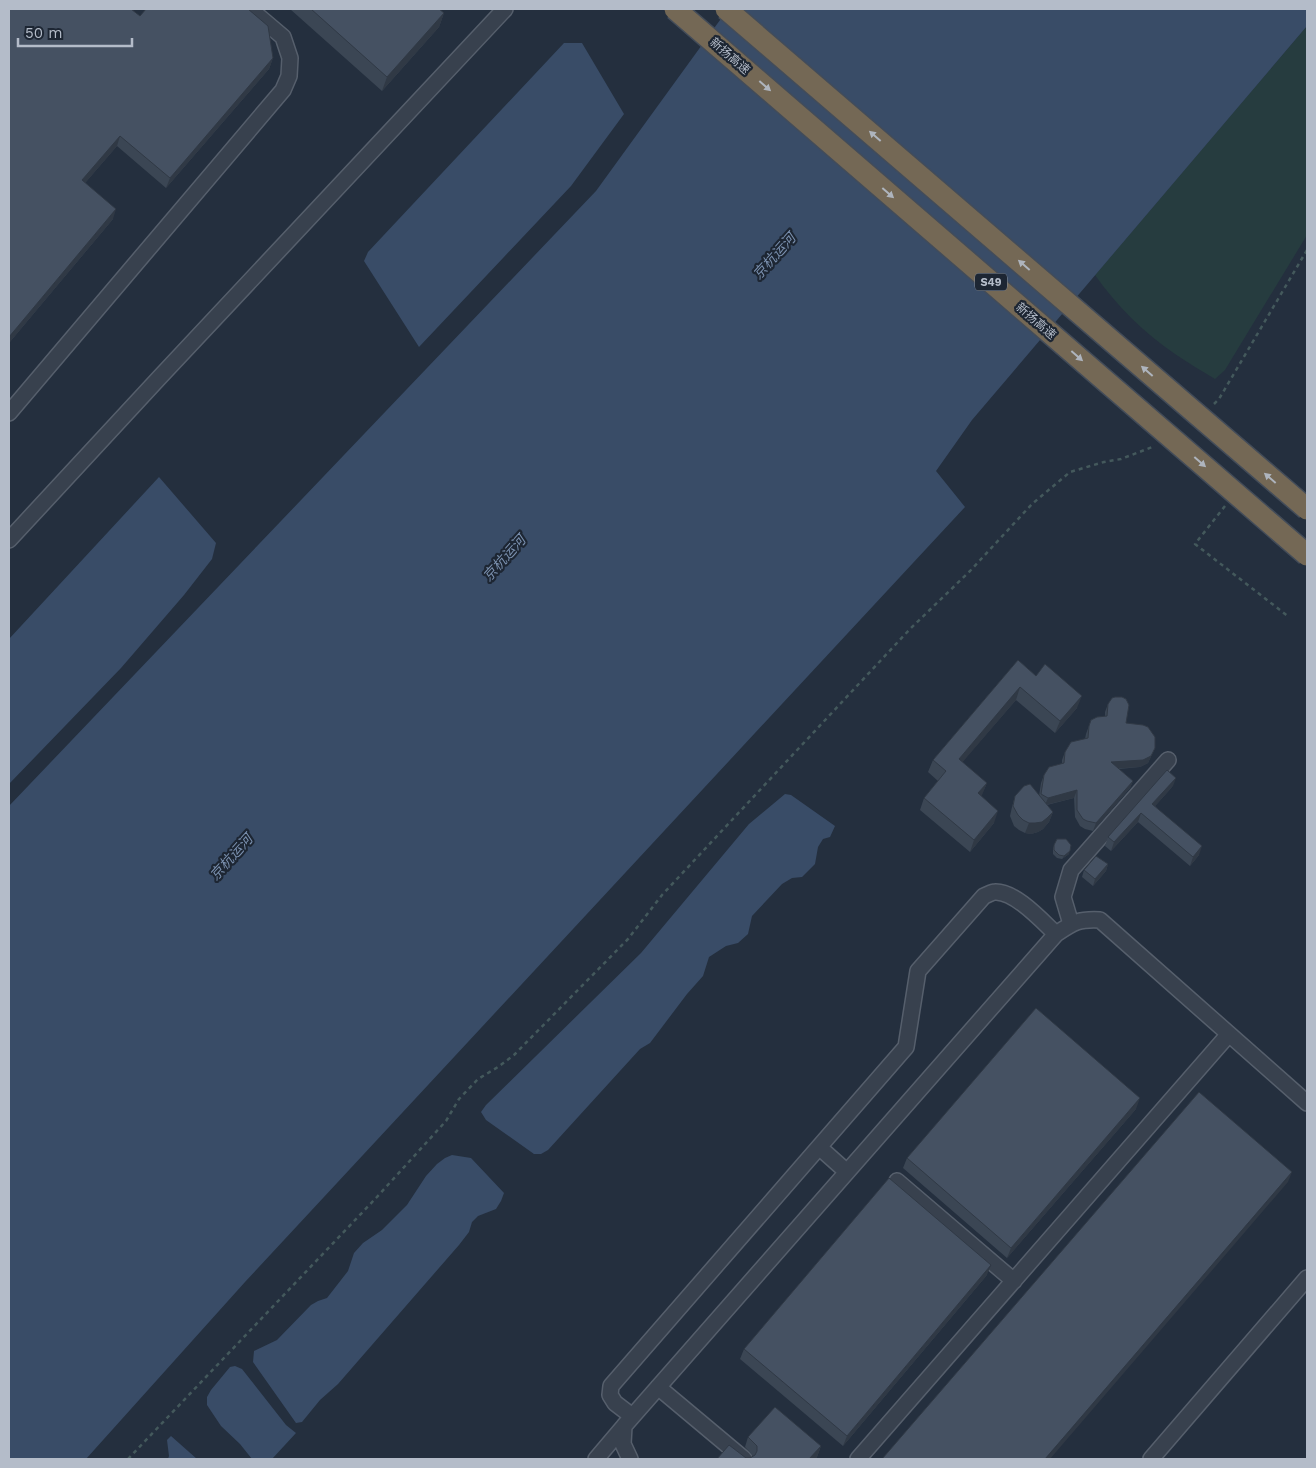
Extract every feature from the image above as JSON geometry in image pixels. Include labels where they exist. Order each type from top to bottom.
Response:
[{"type":"highway","name":"新扬高速","points":[[675,9],[1307,555]]},
{"type":"highway","name":"S49","points":[[726,9],[1307,509]]},
{"type":"street","points":[[9,412],[283,90],[289,76],[290,58],[283,37],[250,9]]},
{"type":"street","points":[[9,540],[506,9]]},
{"type":"street","points":[[1071,924],[1063,897],[1071,870],[1168,760]]},
{"type":"street","points":[[628,1421],[610,1395],[611,1386],[906,1047],[918,971],[984,896],[994,892],[1007,894],[1020,901],[1056,934]]},
{"type":"street","points":[[596,1459],[1056,934],[1071,924],[1083,919],[1100,920],[1307,1103]]},
{"type":"street","points":[[858,1459],[1229,1034]]},
{"type":"street","points":[[819,1147],[847,1172]]},
{"type":"street","points":[[898,1181],[1014,1281]]},
{"type":"street","points":[[1151,1459],[1307,1278]]},
{"type":"street","points":[[658,1386],[744,1459]]},
{"type":"street","points":[[628,1421],[622,1444],[630,1459]]},
{"type":"path","points":[[1213,404],[1219,399],[1307,250]]},
{"type":"path","points":[[128,1459],[376,1198],[446,1121],[459,1099],[478,1079],[514,1055],[628,939],[662,895],[910,629],[970,571],[1032,504],[1070,472],[1121,459],[1160,444]]},
{"type":"path","points":[[1226,505],[1196,544],[1288,617]]},
{"type":"green space","points":[[1307,26],[1307,235],[1225,370],[1215,379],[1175,354],[1142,328],[1121,308],[1095,275]]},
{"type":"water","name":"京杭运河","points":[[728,9],[1307,9],[1307,26],[972,420],[936,471],[965,507],[245,1282],[86,1459],[9,1459],[9,806],[596,191]]},
{"type":"water","points":[[564,43],[582,43],[624,114],[571,186],[419,347],[364,261],[368,252]]},
{"type":"water","points":[[159,477],[216,543],[212,559],[184,595],[121,668],[9,784],[9,639]]},
{"type":"water","points":[[785,794],[791,795],[835,826],[830,837],[823,839],[818,847],[815,864],[802,877],[792,878],[782,884],[752,916],[748,934],[738,943],[726,946],[709,957],[703,976],[650,1043],[640,1049],[548,1150],[541,1154],[534,1154],[486,1120],[481,1112],[486,1105],[641,953],[749,824]]},
{"type":"water","points":[[452,1155],[471,1158],[504,1193],[501,1201],[496,1209],[478,1216],[472,1222],[469,1232],[459,1245],[338,1384],[320,1400],[302,1422],[296,1423],[253,1362],[254,1351],[277,1340],[311,1305],[327,1298],[348,1271],[354,1253],[363,1243],[382,1230],[407,1205],[426,1176],[437,1164]]},
{"type":"water","points":[[235,1366],[242,1369],[286,1425],[296,1433],[272,1459],[252,1459],[240,1444],[221,1426],[207,1405],[207,1397],[211,1390],[230,1367]]},
{"type":"water","points":[[171,1436],[197,1459],[168,1459],[167,1440]]},
{"type":"building","points":[[9,9],[131,9],[140,16],[146,9],[248,9],[268,26],[273,58],[170,178],[120,136],[82,180],[116,209],[9,337]]},
{"type":"building","points":[[311,9],[439,9],[444,13],[387,77]]},
{"type":"building","points":[[1018,660],[1036,676],[1045,664],[1082,696],[1060,721],[1020,687],[959,759],[987,783],[978,793],[998,811],[974,840],[924,798],[946,771],[933,760]]},
{"type":"building","points":[[1115,697],[1126,699],[1129,705],[1126,723],[1148,727],[1155,737],[1155,748],[1151,756],[1143,760],[1111,762],[1133,781],[1096,823],[1083,819],[1077,810],[1077,790],[1048,798],[1041,794],[1044,775],[1049,767],[1064,763],[1065,752],[1071,742],[1088,738],[1091,720],[1107,716],[1108,704]]},
{"type":"building","points":[[1167,770],[1176,778],[1152,804],[1202,846],[1193,857],[1141,813],[1114,842],[1108,837]]},
{"type":"building","points":[[1030,784],[1053,812],[1042,822],[1029,823],[1023,820],[1013,806],[1015,796],[1024,786]]},
{"type":"building","points":[[1057,839],[1066,839],[1071,845],[1070,851],[1064,856],[1059,855],[1054,850]]},
{"type":"building","points":[[1096,856],[1108,864],[1095,879],[1084,870]]},
{"type":"building","points":[[1036,1008],[1140,1098],[1011,1248],[907,1158]]},
{"type":"building","points":[[1199,1092],[1292,1172],[1045,1459],[882,1459]]},
{"type":"building","points":[[889,1178],[991,1265],[847,1436],[744,1349]]},
{"type":"building","points":[[775,1407],[821,1446],[809,1459],[717,1459],[729,1445],[746,1458],[755,1455],[757,1446],[748,1437]]}]
